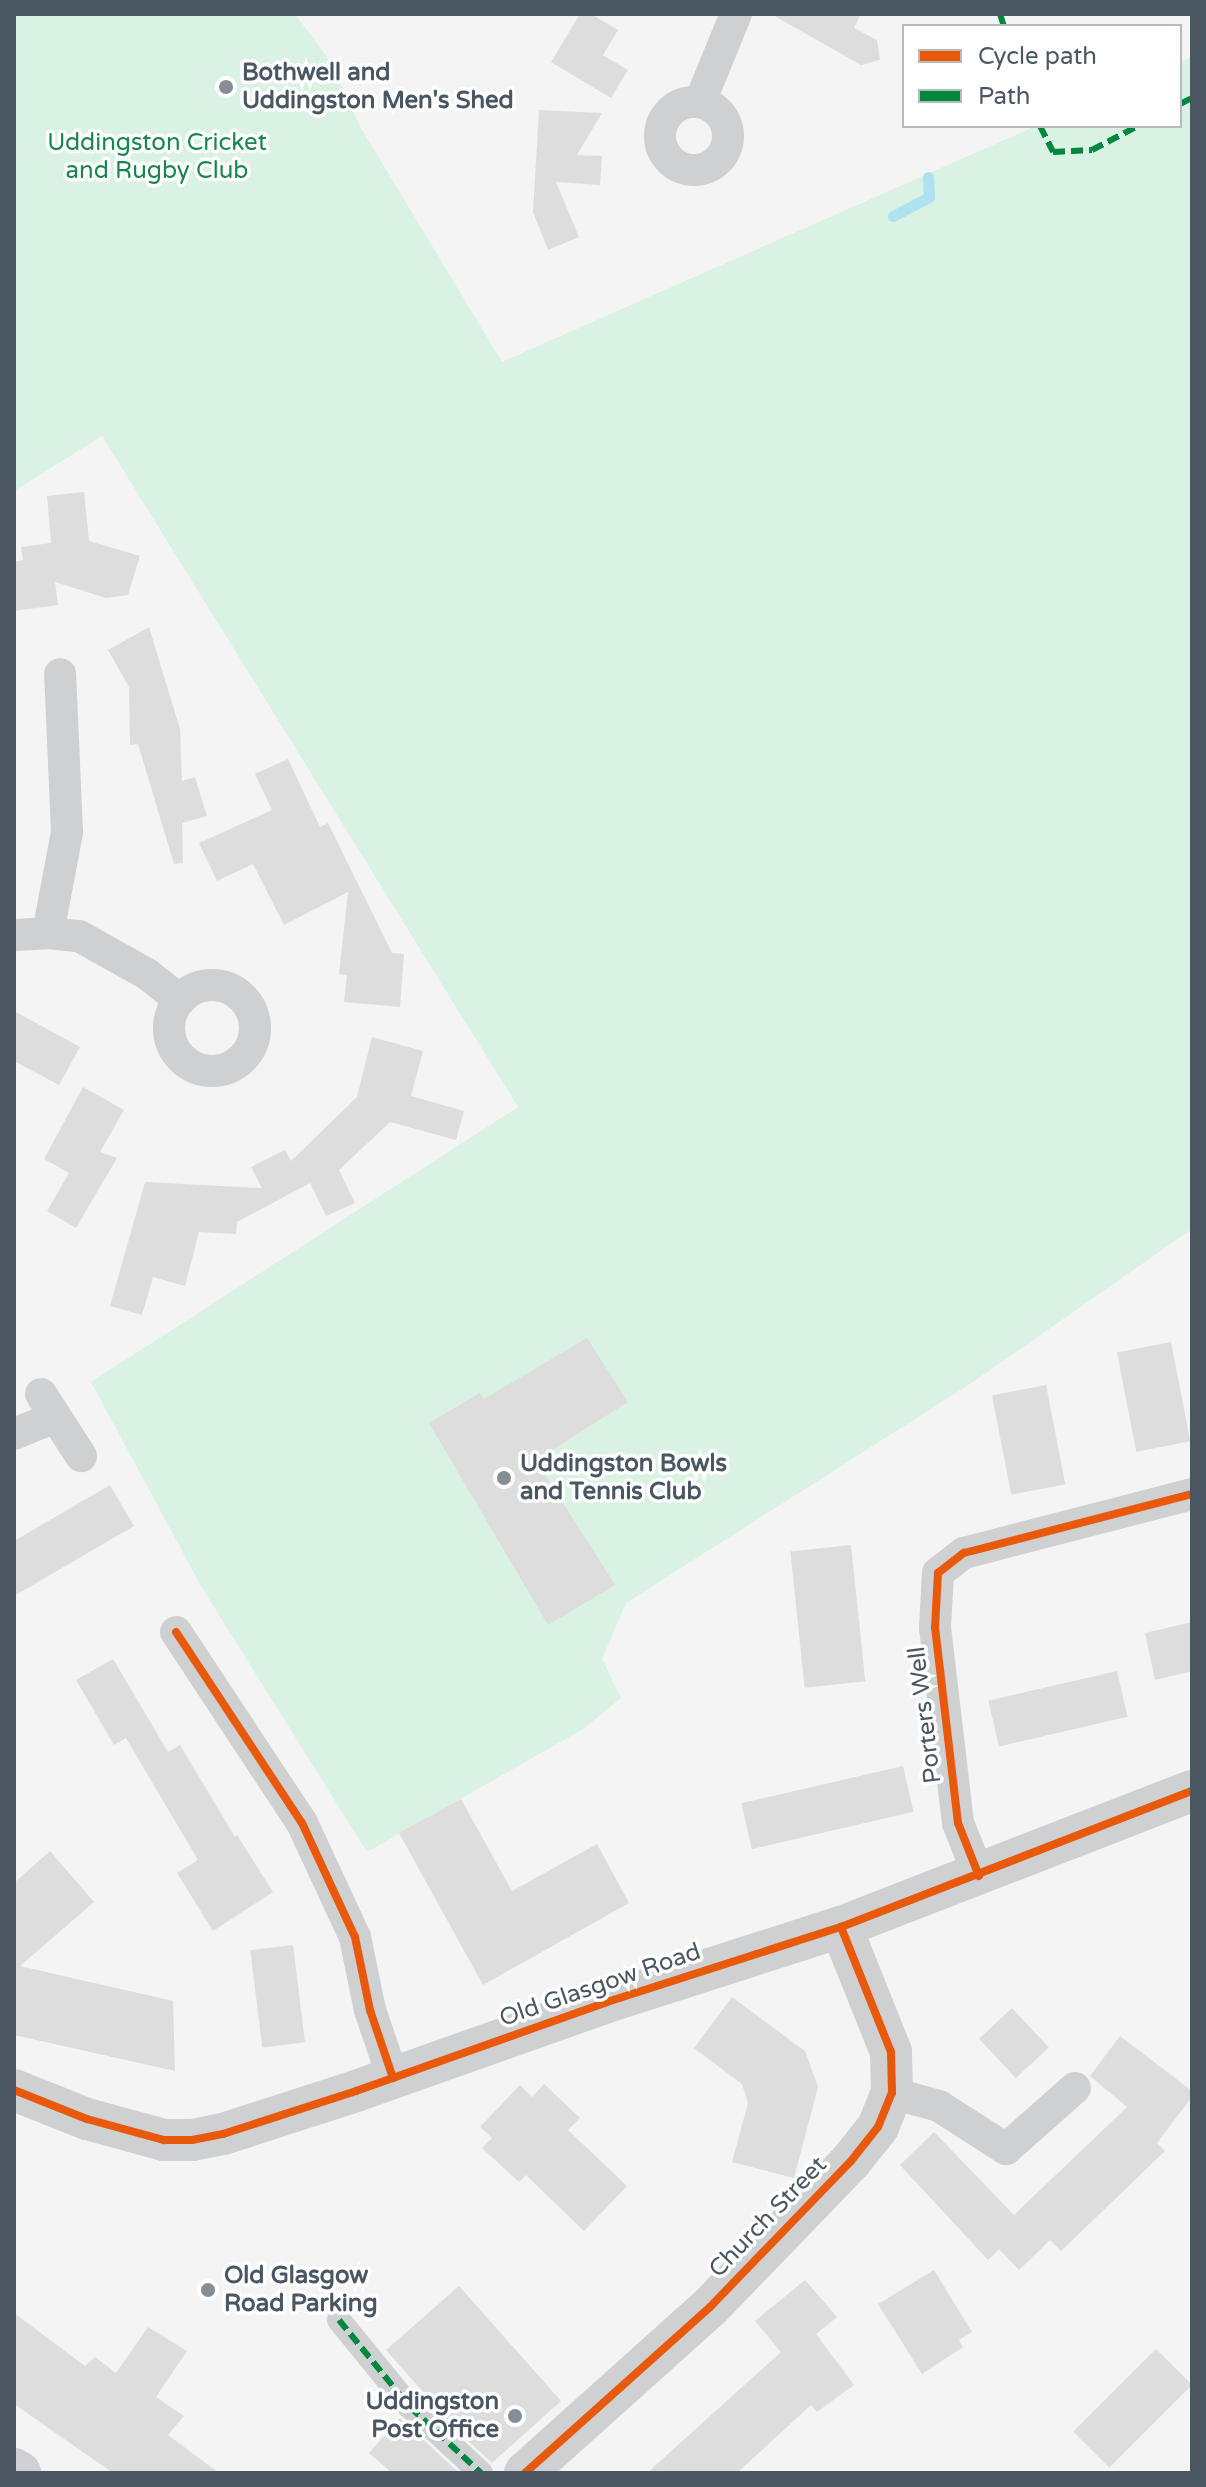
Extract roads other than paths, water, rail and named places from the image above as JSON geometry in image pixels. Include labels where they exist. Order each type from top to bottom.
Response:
[{"type":"street","points":[[700,102],[736,14]]},
{"type":"street","points":[[48,933],[67,832],[60,674]]},
{"type":"street","points":[[14,935],[48,933],[79,936],[114,953],[180,1000]]},
{"type":"street","points":[[14,1434],[48,1405],[81,1456]]},
{"type":"street","name":"Porters Well","points":[[979,1876],[958,1823],[935,1628],[938,1573],[964,1553],[1192,1494]]},
{"type":"street","points":[[176,1632],[302,1823],[355,1937],[370,2010],[393,2078]]},
{"type":"street","name":"Old Glasgow Road","points":[[14,2090],[113,2126],[164,2140],[192,2140],[257,2124],[607,2002],[841,1927],[1192,1791]]},
{"type":"street","name":"Church Street","points":[[525,2473],[710,2307],[851,2161],[878,2127],[892,2093],[891,2052],[841,1927]]},
{"type":"street","points":[[892,2093],[939,2106],[1006,2149],[1075,2088]]},
{"type":"street","points":[[339,2320],[410,2407],[481,2473]]},
{"type":"waterway","points":[[893,216],[929,197],[928,177]]},
{"type":"place","name":"Bothwell and Uddingston Men's Shed","points":[[226,87]]},
{"type":"place","name":"Uddingston Bowls and Tennis Club","points":[[504,1478]]},
{"type":"place","name":"Old Glasgow Road Parking","points":[[208,2290]]},
{"type":"place","name":"Uddingston Post Office","points":[[515,2416]]},
{"type":"park label","name":"Uddingston Cricket and Rugby Club","points":[[157,157]]}]
